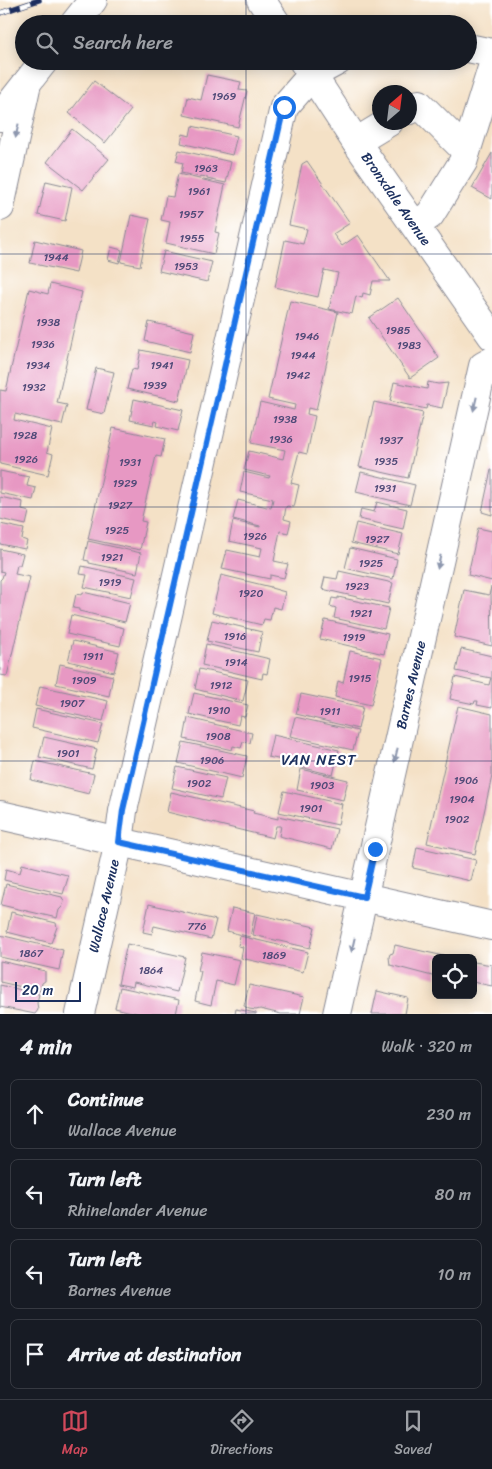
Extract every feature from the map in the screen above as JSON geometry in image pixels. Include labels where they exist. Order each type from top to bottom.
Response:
[{"type":"street","points":[[81,15],[93,0]]},
{"type":"street","points":[[261,0],[271,15]]},
{"type":"street","points":[[477,50],[492,53]]},
{"type":"street","points":[[415,225],[430,215],[463,162],[492,68]]},
{"type":"street","points":[[0,117],[37,70]]},
{"type":"street","name":"Wallace Avenue","points":[[80,1014],[119,842],[123,810],[284,107],[306,70]]},
{"type":"street","name":"Bronxdale Avenue","points":[[308,70],[356,142],[492,336]]},
{"type":"street","points":[[0,207],[27,83]]},
{"type":"street","points":[[417,105],[419,104],[466,151]]},
{"type":"street","points":[[356,142],[376,130]]},
{"type":"street","name":"Barnes Avenue","points":[[337,1014],[483,366],[492,361]]},
{"type":"street","points":[[0,815],[492,926]]},
{"type":"building","points":[[207,75],[241,82],[239,90],[247,91],[238,127],[184,115],[188,97],[201,100]]},
{"type":"building","points":[[94,81],[131,110],[105,143],[69,113]]},
{"type":"building","points":[[192,126],[237,136],[232,155],[181,143],[183,134],[190,136]]},
{"type":"building","points":[[72,129],[109,159],[83,190],[47,162]]},
{"type":"building","points":[[179,150],[231,162],[226,183],[207,179],[207,177],[181,173],[183,163],[176,161]]},
{"type":"building","points":[[492,153],[492,199],[472,188]]},
{"type":"building","points":[[307,161],[350,223],[333,234],[342,246],[358,235],[390,281],[373,281],[370,295],[363,293],[362,298],[356,296],[352,314],[329,309],[338,273],[324,270],[318,297],[275,287],[285,240],[303,244],[307,229],[289,225],[302,164]]},
{"type":"building","points":[[178,174],[225,185],[215,232],[219,233],[214,254],[166,243],[170,222],[161,220],[166,196],[173,197]]},
{"type":"building","points":[[46,181],[72,187],[65,221],[38,215]]},
{"type":"building","points":[[131,215],[150,219],[140,266],[121,262]]},
{"type":"building","points":[[35,240],[81,251],[76,273],[30,263]]},
{"type":"building","points":[[111,247],[122,250],[119,263],[108,260]]},
{"type":"building","points":[[164,251],[212,262],[207,282],[159,271]]},
{"type":"building","points":[[50,284],[82,292],[57,403],[67,405],[62,425],[15,414],[14,420],[52,429],[47,452],[53,454],[48,475],[0,464],[0,390],[6,391],[29,289],[48,294]]},
{"type":"building","points":[[398,298],[439,358],[410,378],[369,318]]},
{"type":"building","points":[[290,301],[338,312],[316,410],[308,408],[307,414],[315,416],[307,454],[299,452],[291,483],[299,485],[294,507],[286,507],[284,519],[291,521],[288,533],[280,531],[274,561],[288,564],[284,578],[270,575],[270,579],[222,569],[227,550],[260,557],[262,548],[229,541],[233,521],[260,527],[233,519],[238,500],[271,508],[273,499],[240,492],[244,472],[269,478],[270,476],[244,470],[249,451],[283,459],[285,450],[251,443],[260,402],[294,410],[295,405],[268,399]]},
{"type":"building","points":[[149,322],[194,332],[190,352],[145,341]]},
{"type":"building","points":[[141,350],[188,360],[179,401],[127,389],[132,369],[137,370]]},
{"type":"building","points":[[96,368],[114,372],[104,414],[86,410]]},
{"type":"building","points":[[394,382],[427,389],[428,382],[448,383],[442,408],[427,405],[426,409],[390,401]]},
{"type":"building","points":[[134,399],[183,410],[178,431],[157,426],[158,422],[155,421],[154,425],[130,420]]},
{"type":"building","points":[[374,402],[423,413],[408,478],[359,467]]},
{"type":"building","points":[[113,428],[165,439],[161,457],[156,456],[141,521],[146,522],[140,550],[88,539]]},
{"type":"building","points":[[492,470],[492,515],[482,512]]},
{"type":"building","points":[[0,471],[29,477],[27,486],[36,488],[33,500],[0,493]]},
{"type":"building","points":[[361,472],[415,485],[410,505],[356,492]]},
{"type":"building","points":[[0,497],[23,502],[22,510],[29,512],[26,525],[0,519]]},
{"type":"building","points":[[377,502],[407,509],[403,529],[359,519],[361,509],[374,512]]},
{"type":"building","points":[[356,523],[403,534],[398,554],[351,543]]},
{"type":"building","points":[[0,524],[24,529],[22,539],[27,541],[25,549],[0,544]]},
{"type":"building","points":[[478,528],[492,531],[492,581],[468,575]]},
{"type":"building","points":[[88,541],[141,553],[137,573],[89,563],[89,561],[84,560]]},
{"type":"building","points":[[350,548],[397,559],[393,579],[345,568]]},
{"type":"building","points":[[0,549],[23,554],[15,574],[30,577],[7,676],[0,675],[0,580],[4,572],[0,571]]},
{"type":"building","points":[[82,566],[136,578],[131,597],[84,587],[87,575],[80,574]]},
{"type":"building","points":[[339,571],[393,583],[388,604],[322,589],[325,577],[337,579]]},
{"type":"building","points":[[221,575],[285,592],[281,609],[273,607],[270,620],[264,619],[262,625],[212,613]]},
{"type":"building","points":[[491,587],[492,646],[454,637],[464,590],[489,595]]},
{"type":"building","points":[[83,592],[130,603],[125,622],[73,608],[76,594],[82,595]]},
{"type":"building","points":[[338,597],[389,608],[384,629],[334,618],[336,608],[330,606],[332,598],[338,599]]},
{"type":"building","points":[[71,615],[124,628],[120,646],[67,634]]},
{"type":"building","points":[[212,620],[262,632],[258,652],[207,641]]},
{"type":"building","points":[[325,620],[388,634],[384,654],[320,639]]},
{"type":"building","points":[[73,641],[119,652],[114,672],[68,661]]},
{"type":"building","points":[[206,644],[270,659],[267,674],[263,673],[262,679],[202,665]]},
{"type":"building","points":[[461,649],[492,656],[492,708],[477,705],[478,701],[475,701],[474,704],[450,699],[455,677],[489,685],[491,678],[456,671]]},
{"type":"building","points":[[350,651],[382,658],[371,705],[335,697],[338,681],[343,683]]},
{"type":"building","points":[[60,664],[113,676],[109,696],[56,684]]},
{"type":"building","points":[[199,669],[248,680],[243,701],[195,689]]},
{"type":"building","points":[[40,686],[108,701],[103,721],[35,706]]},
{"type":"building","points":[[194,693],[248,705],[245,717],[240,716],[238,725],[189,714]]},
{"type":"building","points":[[301,694],[363,707],[358,729],[296,714]]},
{"type":"building","points":[[458,706],[492,714],[492,776],[475,854],[427,843]]},
{"type":"building","points":[[36,709],[103,724],[98,743],[32,728]]},
{"type":"building","points":[[295,717],[358,731],[353,750],[290,736]]},
{"type":"building","points":[[188,718],[252,733],[250,743],[243,742],[241,748],[233,746],[232,750],[184,739]]},
{"type":"building","points":[[273,735],[339,750],[333,775],[292,765],[292,762],[268,757]]},
{"type":"building","points":[[44,737],[97,749],[92,769],[39,757]]},
{"type":"building","points":[[183,742],[247,756],[242,778],[178,763]]},
{"type":"building","points":[[35,761],[94,774],[89,794],[31,780]]},
{"type":"building","points":[[177,767],[226,778],[221,799],[172,788]]},
{"type":"building","points":[[301,769],[348,780],[343,800],[297,790]]},
{"type":"building","points":[[284,791],[342,804],[338,825],[279,812]]},
{"type":"building","points":[[171,792],[254,811],[253,813],[278,819],[278,816],[337,829],[332,849],[279,836],[281,826],[276,826],[273,838],[167,812]]},
{"type":"building","points":[[417,847],[476,860],[471,881],[413,868]]},
{"type":"building","points":[[22,864],[67,875],[68,878],[63,894],[4,880],[6,869],[20,873]]},
{"type":"building","points":[[6,884],[62,897],[64,902],[57,918],[1,905]]},
{"type":"building","points":[[149,904],[216,920],[211,939],[154,926],[152,934],[143,932]]},
{"type":"building","points":[[232,908],[255,913],[250,937],[227,931]]},
{"type":"building","points":[[11,912],[56,923],[57,927],[51,943],[7,932]]},
{"type":"building","points":[[257,914],[315,927],[310,948],[253,935]]},
{"type":"building","points":[[0,935],[63,950],[59,970],[0,957]]},
{"type":"building","points":[[240,936],[308,952],[303,972],[241,958],[243,947],[238,946]]},
{"type":"building","points":[[127,944],[185,957],[177,992],[134,982],[133,987],[118,984]]},
{"type":"building","points":[[395,945],[435,954],[432,954],[432,976],[390,965],[389,957],[393,953]]},
{"type":"building","points":[[202,952],[240,960],[234,985],[216,981],[211,1005],[195,1001],[201,971],[198,971]]},
{"type":"building","points":[[0,961],[45,971],[45,981],[42,983],[40,991],[0,982]]},
{"type":"building","points":[[477,962],[492,965],[492,986],[477,983]]},
{"type":"building","points":[[0,985],[39,994],[38,1010],[35,1014],[0,1007]]},
{"type":"building","points":[[249,985],[304,997],[300,1014],[281,1014],[260,1009],[249,1009],[244,1006]]},
{"type":"building","points":[[120,987],[179,1000],[176,1014],[140,1014],[115,1008]]},
{"type":"building","points":[[377,991],[408,998],[405,1014],[372,1014]]},
{"type":"building","points":[[236,1009],[256,1013],[256,1014],[235,1014]]},
{"type":"railway","points":[[0,13],[39,0]]},
{"type":"district","name":"VAN NEST","points":[[319,760]]},
{"type":"route","points":[[284,107],[123,810],[119,842],[364,897],[375,849]]}]
